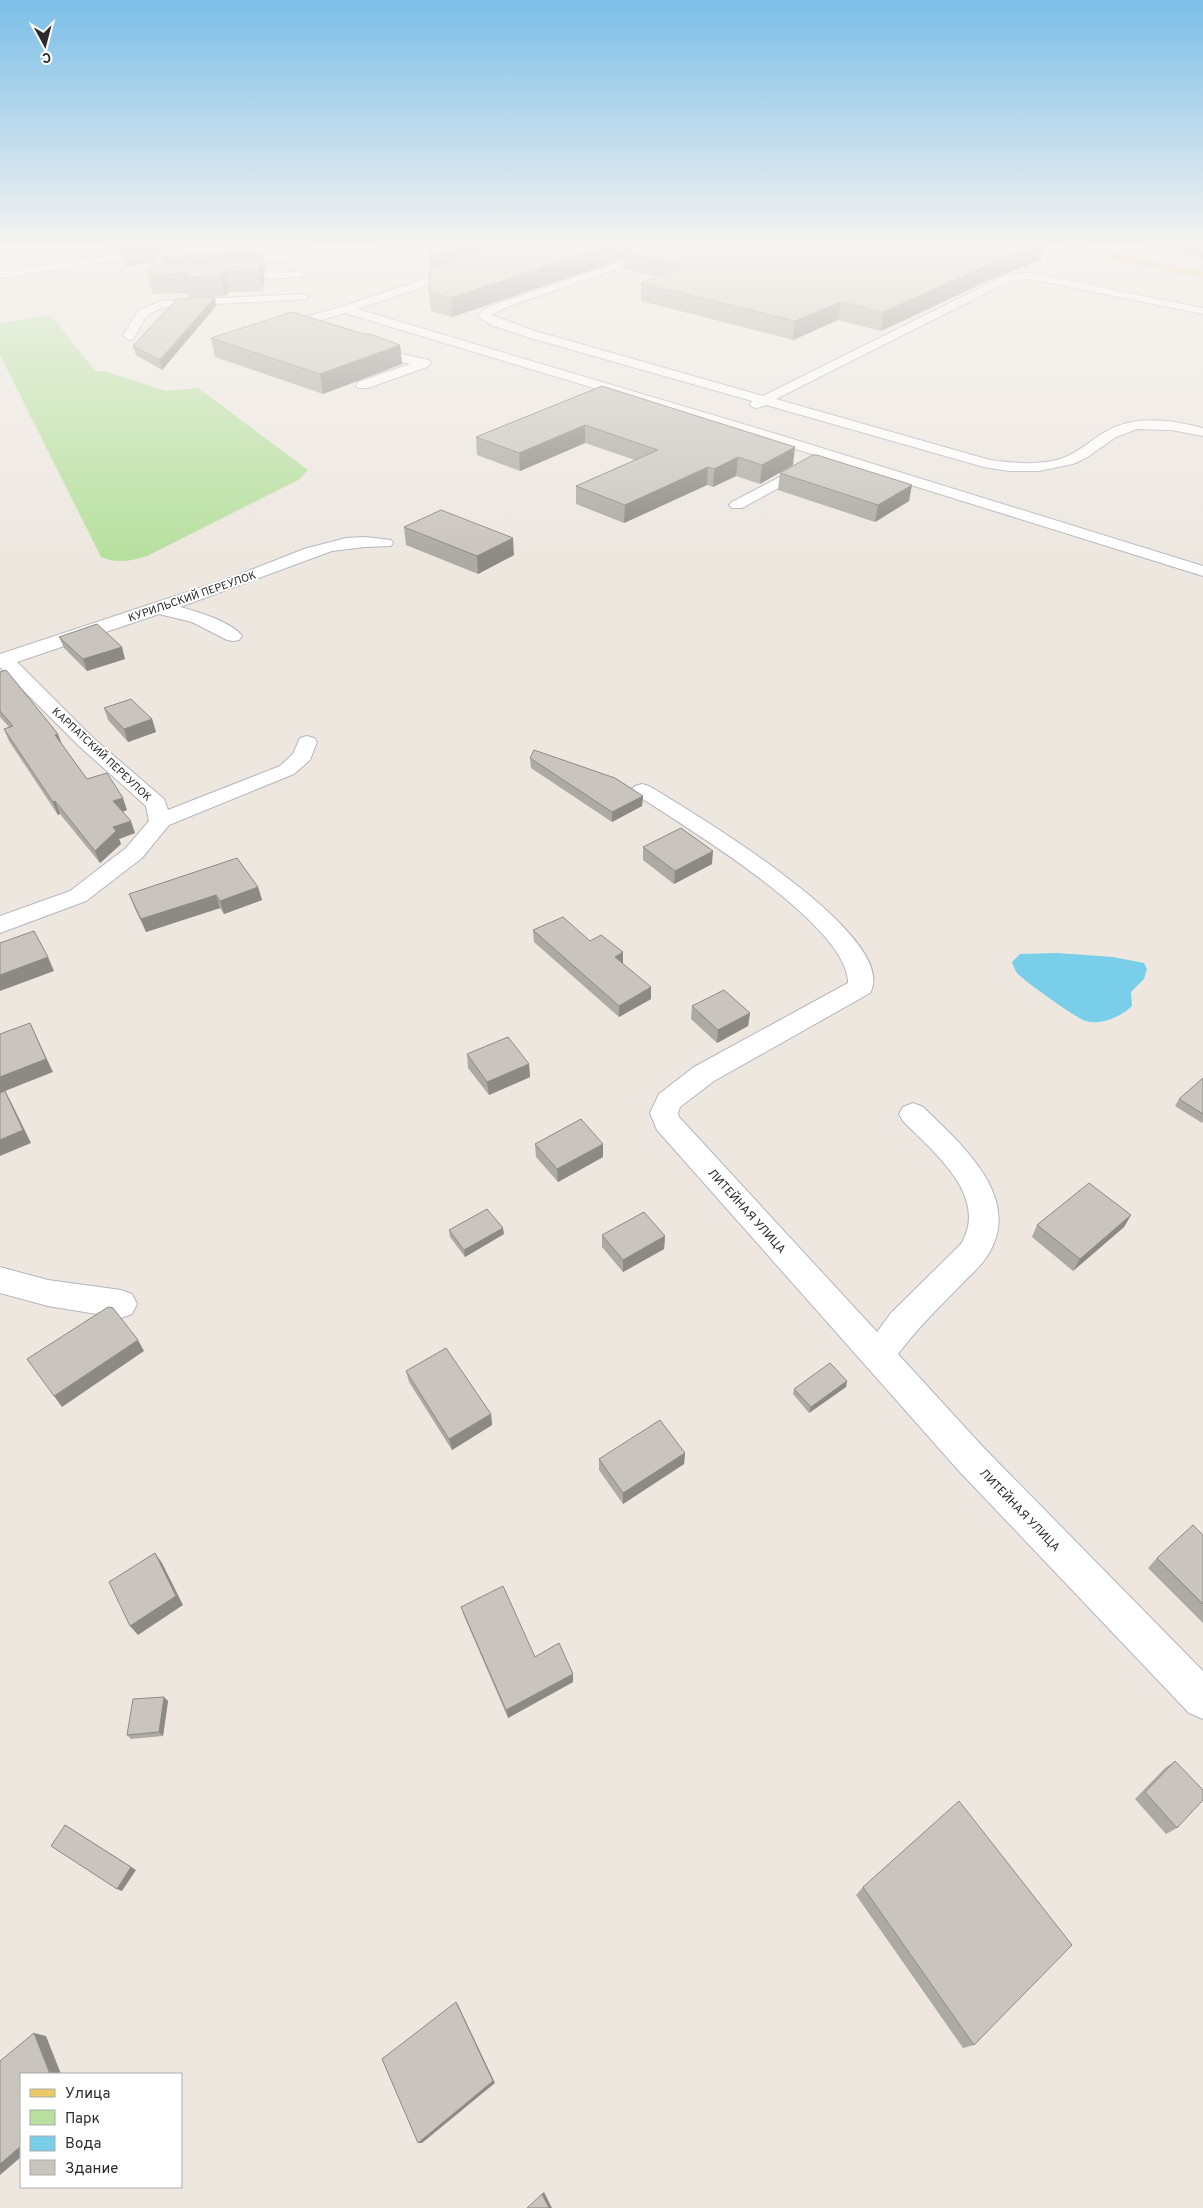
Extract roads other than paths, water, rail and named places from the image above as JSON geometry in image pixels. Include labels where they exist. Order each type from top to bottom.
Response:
[{"type":"street","points":[[390,350],[396,352],[394,356],[423,364]]},
{"type":"street","points":[[363,385],[458,350]]},
{"type":"street","points":[[482,350],[828,454],[1203,571]]},
{"type":"street","points":[[587,350],[989,464],[1015,468],[1048,467],[1071,460],[1117,430],[1154,424],[1182,426],[1203,432]]},
{"type":"street","points":[[722,422],[865,350]]},
{"type":"street","points":[[1182,426],[1198,414]]},
{"type":"street","points":[[737,505],[828,454]]},
{"type":"street","name":"КУРИЛЬСКИЙ ПЕРЕУЛОК","points":[[2,660],[257,575],[331,545],[357,541],[385,543]]},
{"type":"street","points":[[156,609],[178,611],[202,618],[233,636]]},
{"type":"street","name":"КАРПАТСКИЙ ПЕРЕУЛОК","points":[[2,660],[86,742],[156,804],[160,820]]},
{"type":"street","points":[[0,925],[78,896],[134,853],[156,830],[160,820],[287,770],[303,756],[307,742]]},
{"type":"street","name":"ЛИТЕЙНАЯ УЛИЦА","points":[[642,790],[722,842],[788,890],[824,921],[856,960],[861,974],[861,987],[704,1074],[669,1101],[664,1113],[667,1122],[971,1459],[1203,1699]]},
{"type":"street","points":[[878,1355],[902,1322],[972,1253],[983,1234],[983,1208],[973,1180],[959,1160],[913,1114]]},
{"type":"street","points":[[0,1280],[48,1293],[121,1304]]},
{"type":"water","points":[[1057,953],[1113,957],[1144,963],[1147,969],[1144,979],[1131,992],[1132,1006],[1123,1013],[1104,1021],[1086,1021],[1062,1007],[1029,983],[1017,973],[1012,962],[1020,954]]}]
